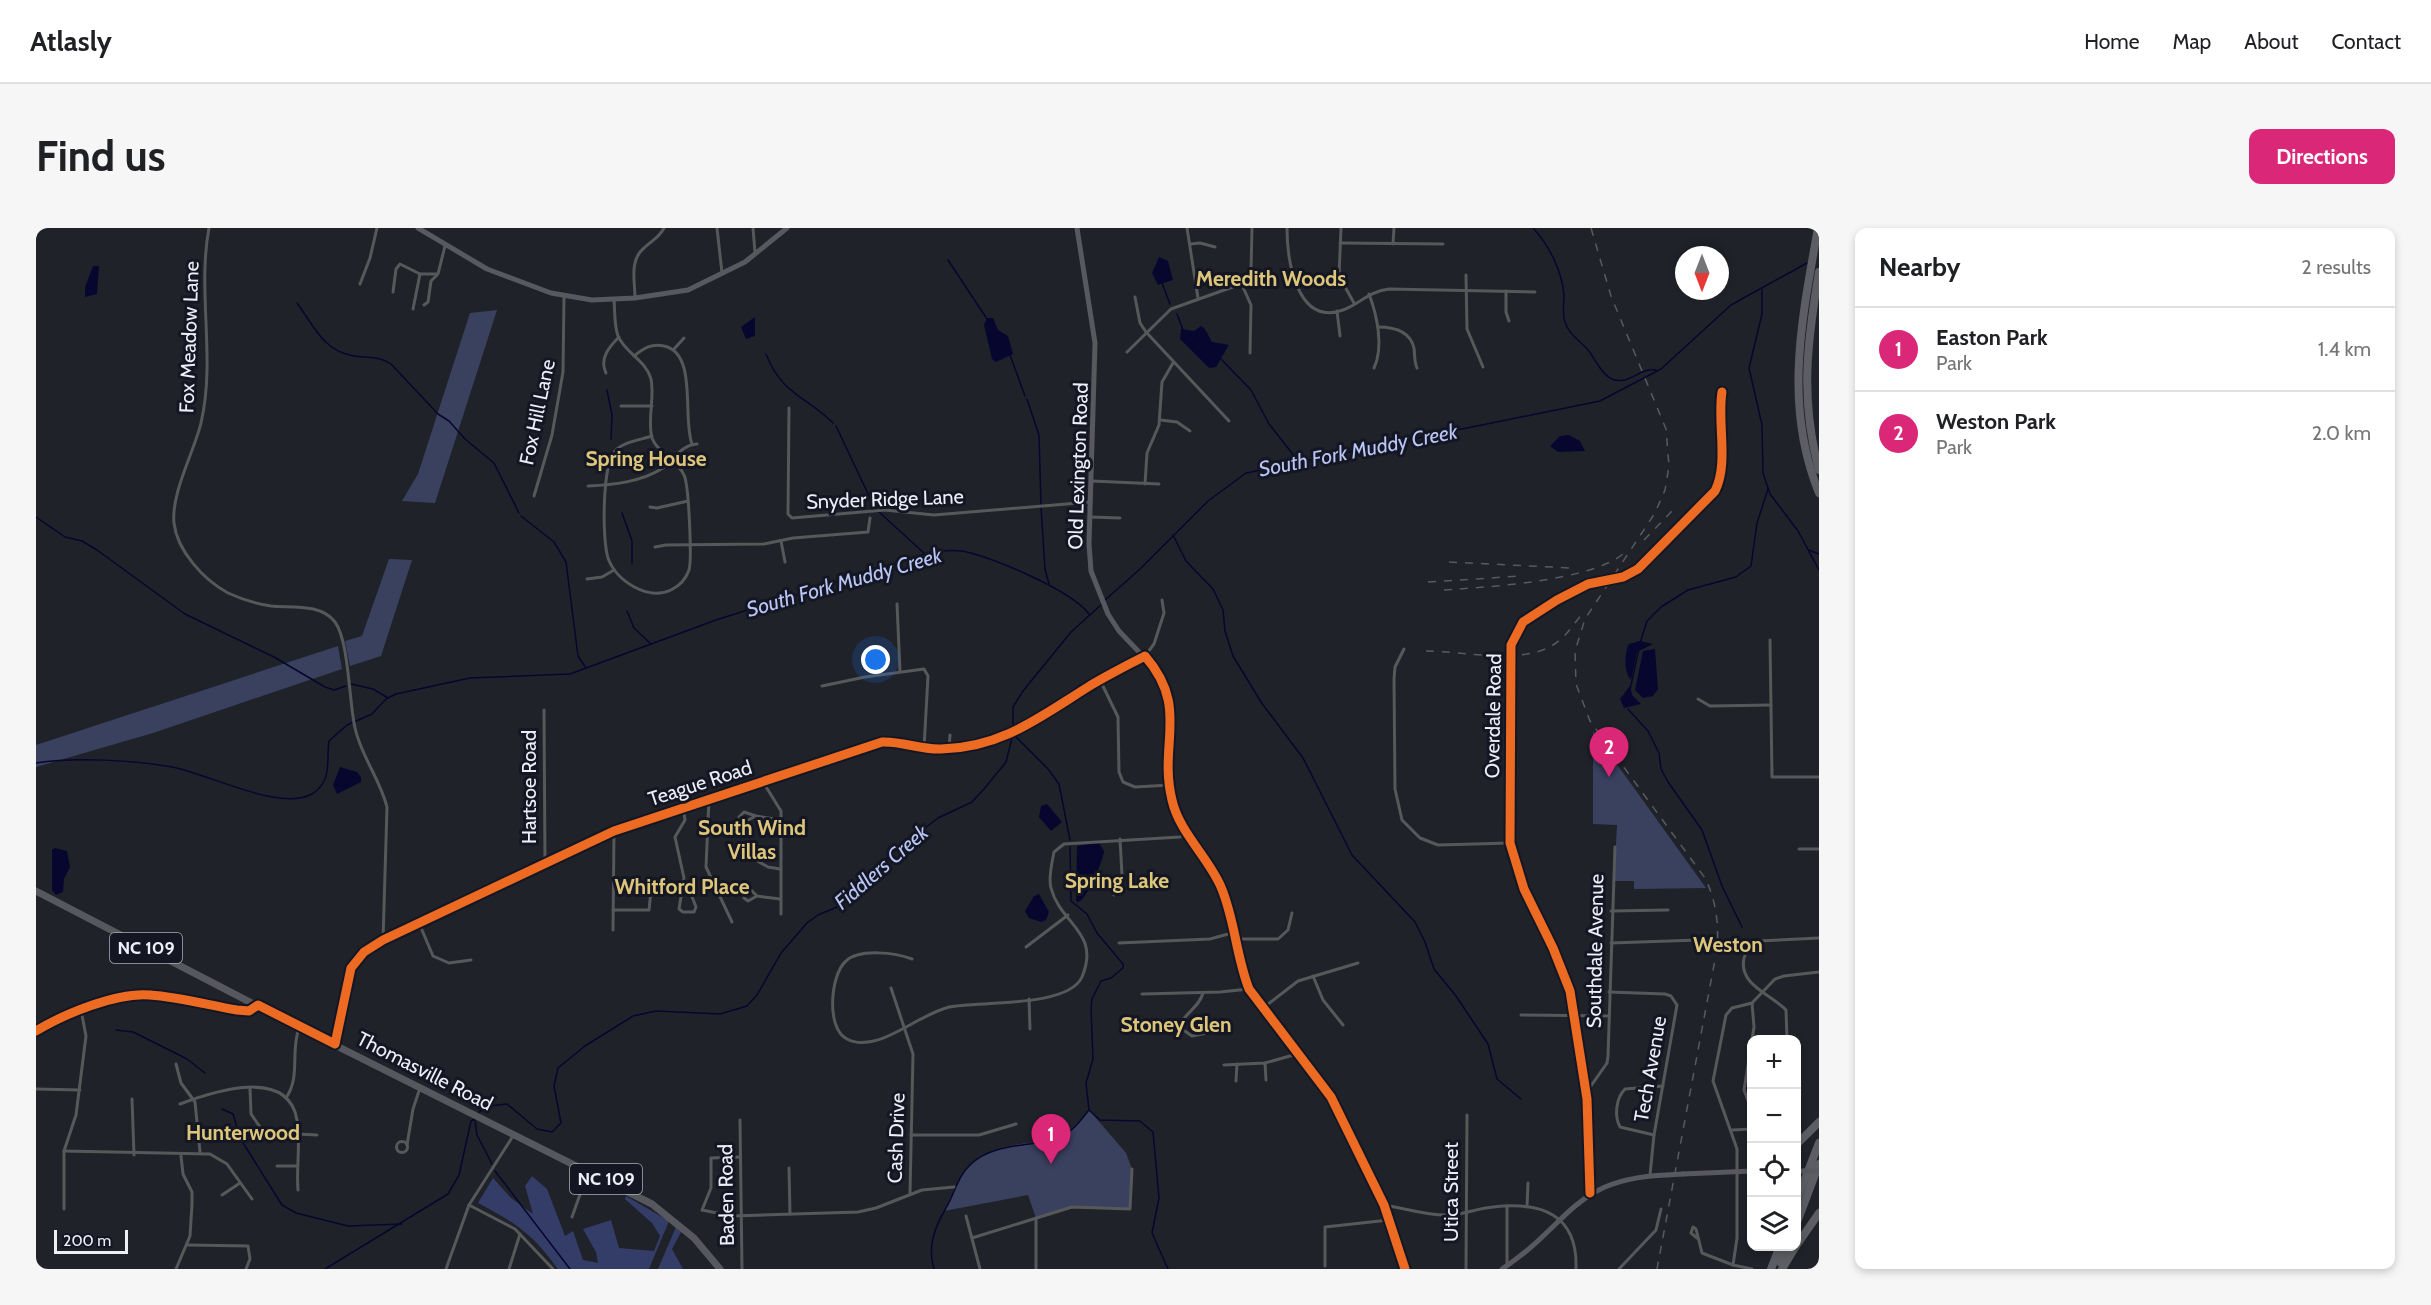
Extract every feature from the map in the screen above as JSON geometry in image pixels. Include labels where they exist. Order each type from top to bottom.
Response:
[{"type":"highway","points":[[1818,228],[1805,382],[1809,427],[1819,470]]},
{"type":"highway","points":[[1815,270],[1798,340],[1797,386],[1805,447],[1819,493]]},
{"type":"highway","points":[[1799,1143],[1819,1122]]},
{"type":"highway","points":[[1799,1197],[1819,1143]]},
{"type":"highway","points":[[1801,1214],[1819,1164]]},
{"type":"highway","points":[[1801,1239],[1819,1213]]},
{"type":"highway","points":[[1770,1269],[1776,1251]]},
{"type":"highway","points":[[1780,1269],[1786,1251]]},
{"type":"highway","points":[[1780,1269],[1793,1251]]},
{"type":"main road","name":"Thomasville Road","points":[[36,891],[299,1027],[652,1203],[694,1238],[720,1269]]},
{"type":"street","name":"Fox Meadow Lane","points":[[209,228],[205,399],[197,440],[176,501],[174,523],[182,545],[193,564],[227,592],[269,606],[310,609],[329,615],[336,623],[343,644],[353,721],[359,744],[382,790],[387,807],[383,940]]},
{"type":"street","points":[[360,284],[370,258],[377,228]]},
{"type":"street","points":[[418,228],[487,269],[564,297],[614,300],[688,290],[723,274],[756,254],[787,228]]},
{"type":"street","points":[[432,228],[432,236]]},
{"type":"street","points":[[635,298],[634,268],[637,255],[660,235],[664,228]]},
{"type":"street","points":[[717,228],[723,274]]},
{"type":"street","points":[[753,228],[756,254]]},
{"type":"street","name":"Old Lexington Road","points":[[1077,228],[1095,343],[1089,549],[1098,593],[1119,631],[1145,656],[1159,673],[1167,688],[1170,704],[1170,785],[1178,817],[1220,884],[1249,989],[1331,1097],[1384,1205],[1405,1269]]},
{"type":"street","points":[[1187,228],[1198,298]]},
{"type":"street","points":[[1127,352],[1171,309],[1242,285],[1251,271],[1252,228]]},
{"type":"street","points":[[1287,228],[1290,263],[1302,295],[1317,309],[1337,311],[1369,294],[1392,288],[1535,292]]},
{"type":"street","points":[[1341,228],[1339,280],[1354,303]]},
{"type":"street","points":[[1393,244],[1394,228]]},
{"type":"street","points":[[1190,244],[1200,243],[1215,248]]},
{"type":"street","points":[[1340,243],[1443,244]]},
{"type":"street","points":[[424,305],[428,302],[431,281],[438,274],[446,244]]},
{"type":"street","points":[[393,292],[398,265],[405,265],[420,274],[438,274]]},
{"type":"street","points":[[413,309],[420,274]]},
{"type":"street","points":[[1466,275],[1467,329],[1483,368]]},
{"type":"street","points":[[1242,285],[1250,301],[1250,353]]},
{"type":"street","points":[[1506,291],[1506,312],[1509,321]]},
{"type":"street","points":[[1369,294],[1378,327],[1377,361],[1374,368]]},
{"type":"street","name":"Fox Hill Lane","points":[[534,496],[552,435],[564,370],[564,297]]},
{"type":"street","points":[[1135,297],[1140,323],[1146,332],[1229,421]]},
{"type":"street","points":[[614,300],[619,337],[649,374],[652,436],[660,450],[684,475],[688,501],[691,560],[688,573],[677,586],[666,592],[654,593],[641,590],[614,570],[607,554],[606,485],[608,461],[617,449],[652,436]]},
{"type":"street","points":[[1337,311],[1340,336]]},
{"type":"street","points":[[1378,327],[1393,328],[1406,335],[1412,343],[1418,368]]},
{"type":"street","points":[[606,373],[604,360],[607,350],[619,337]]},
{"type":"street","points":[[674,349],[684,338]]},
{"type":"street","points":[[634,356],[646,347],[657,344],[674,349],[682,359],[686,371],[687,431],[692,444]]},
{"type":"street","points":[[1145,484],[1147,453],[1160,420],[1162,382],[1173,362]]},
{"type":"street","name":"Overdale Road","points":[[1586,1093],[1565,976],[1524,889],[1510,843],[1512,645],[1518,628],[1533,615],[1583,586],[1623,577],[1638,569],[1715,491],[1719,484],[1722,444],[1722,392]]},
{"type":"street","points":[[621,406],[652,406]]},
{"type":"street","name":"Snyder Ridge Lane","points":[[789,408],[788,514],[792,518],[885,510],[934,515],[1090,502]]},
{"type":"street","points":[[1160,420],[1177,422],[1190,431]]},
{"type":"street","points":[[588,486],[606,485],[648,475],[663,467],[685,447],[697,444]]},
{"type":"street","points":[[1091,481],[1159,484]]},
{"type":"street","points":[[650,507],[657,508],[688,501]]},
{"type":"street","points":[[1090,517],[1120,518]]},
{"type":"street","points":[[655,547],[690,544],[764,544],[868,532],[870,518]]},
{"type":"street","points":[[781,541],[785,562]]},
{"type":"street","points":[[586,579],[602,577],[614,570]]},
{"type":"street","points":[[1145,656],[1154,644],[1164,613],[1162,600]]},
{"type":"street","points":[[897,604],[900,672]]},
{"type":"street","points":[[1770,640],[1772,777],[1819,777]]},
{"type":"street","points":[[1404,649],[1395,667],[1394,679],[1395,789],[1402,820],[1420,838],[1438,845],[1510,843]]},
{"type":"street","name":"Teague Road","points":[[335,1044],[351,968],[364,952],[383,940],[614,831],[683,807],[882,742],[895,741],[924,748],[949,748],[1007,735],[1037,721],[1100,680],[1145,656]]},
{"type":"street","points":[[822,686],[920,669],[926,671],[924,748]]},
{"type":"street","points":[[1100,680],[1118,717],[1119,772],[1123,783],[1135,787],[1170,785]]},
{"type":"street","points":[[1698,699],[1710,706],[1771,705]]},
{"type":"street","name":"Hartsoe Road","points":[[544,710],[545,863]]},
{"type":"street","points":[[949,748],[950,735]]},
{"type":"street","points":[[763,782],[779,807],[781,820],[781,914]]},
{"type":"street","points":[[709,799],[706,867],[732,922]]},
{"type":"street","points":[[683,807],[685,820],[675,837],[684,878],[680,910],[694,912],[696,907],[691,894],[683,892]]},
{"type":"street","points":[[756,816],[744,822],[739,817],[744,812],[781,820]]},
{"type":"street","points":[[613,930],[614,831]]},
{"type":"street","points":[[912,959],[890,955],[858,955],[842,965],[834,983],[834,1022],[840,1034],[854,1041],[880,1039],[949,1008],[1070,992],[1082,977],[1087,947],[1051,888],[1054,852],[1058,846],[1120,839],[1180,837],[1188,833]]},
{"type":"street","points":[[1114,895],[1122,875],[1120,839]]},
{"type":"street","name":"Southdale Avenue","points":[[1586,1093],[1607,1063],[1615,847]]},
{"type":"street","points":[[736,849],[768,867],[780,869]]},
{"type":"street","points":[[1799,849],[1819,849]]},
{"type":"street","points":[[613,910],[649,910],[652,881]]},
{"type":"street","points":[[757,896],[780,899]]},
{"type":"street","points":[[1611,911],[1668,910]]},
{"type":"street","points":[[1119,943],[1210,939],[1234,935],[1278,939],[1288,930],[1292,913]]},
{"type":"street","points":[[1026,947],[1068,915]]},
{"type":"street","points":[[419,923],[433,956],[449,963],[471,960]]},
{"type":"street","points":[[1787,1035],[1786,1010],[1749,980],[1744,970],[1745,955],[1749,947],[1757,942],[1819,938]]},
{"type":"street","points":[[1611,943],[1698,940]]},
{"type":"street","points":[[1262,1009],[1293,984],[1358,963]]},
{"type":"street","points":[[1733,1265],[1737,1238],[1737,1149],[1713,1083],[1727,1011],[1752,1003],[1775,979],[1819,972]]},
{"type":"street","points":[[1313,976],[1323,1000],[1343,1025]]},
{"type":"street","name":"Cash Drive","points":[[740,1157],[711,1158],[711,1188],[702,1210],[723,1215],[867,1211],[910,1193],[913,1054],[906,1027],[895,1005],[891,988]]},
{"type":"street","points":[[1142,994],[1203,993],[1249,989]]},
{"type":"street","name":"Tech Avenue","points":[[1609,992],[1665,994],[1676,1001],[1676,1014],[1654,1135],[1650,1175]]},
{"type":"street","points":[[1148,1026],[1166,1032],[1179,1027],[1183,1018],[1199,1004],[1203,993]]},
{"type":"street","points":[[36,1031],[81,1010],[111,1000],[149,994],[237,1010],[249,1011],[258,1005]]},
{"type":"street","points":[[1029,999],[1030,1029]]},
{"type":"street","points":[[1747,1098],[1744,1090],[1754,1027],[1752,1003]]},
{"type":"street","points":[[64,1209],[64,1151],[75,1123],[86,1036],[81,1010]]},
{"type":"street","points":[[1521,1016],[1609,1016]]},
{"type":"street","points":[[286,1098],[295,1080],[293,1049],[299,1027]]},
{"type":"street","points":[[1179,1027],[1192,1036],[1207,1033]]},
{"type":"street","points":[[1224,1065],[1265,1064],[1284,1060],[1298,1053]]},
{"type":"street","points":[[176,1064],[181,1083],[193,1099],[199,1118],[200,1153]]},
{"type":"street","points":[[1236,1081],[1237,1064]]},
{"type":"street","points":[[1265,1064],[1266,1080]]},
{"type":"street","points":[[1654,1135],[1620,1127],[1616,1117],[1619,1101],[1625,1089],[1663,1086]]},
{"type":"street","points":[[410,1132],[396,1145],[399,1152],[406,1151],[410,1132],[415,1100],[421,1087]]},
{"type":"street","points":[[250,1088],[251,1114],[260,1127]]},
{"type":"street","points":[[180,1104],[219,1090],[250,1088],[269,1088],[286,1098],[295,1113],[298,1190]]},
{"type":"street","points":[[36,1089],[80,1090]]},
{"type":"street","points":[[1586,1093],[1590,1193]]},
{"type":"street","points":[[132,1099],[134,1155]]},
{"type":"street","name":"Utica Street","points":[[1466,1269],[1467,1115]]},
{"type":"street","name":"Baden Road","points":[[740,1120],[742,1269]]},
{"type":"street","points":[[911,1135],[983,1134],[1016,1124]]},
{"type":"street","points":[[1732,1130],[1747,1129]]},
{"type":"street","points":[[297,1134],[317,1135]]},
{"type":"street","points":[[446,1269],[469,1204],[514,1134]]},
{"type":"street","points":[[400,1142],[407,1145]]},
{"type":"street","points":[[64,1151],[134,1155],[200,1153],[218,1157],[227,1164],[252,1199]]},
{"type":"street","points":[[176,1269],[188,1245],[191,1230],[192,1192],[183,1174],[181,1155]]},
{"type":"street","points":[[277,1166],[296,1166]]},
{"type":"street","points":[[789,1167],[790,1214]]},
{"type":"street","points":[[972,1238],[1072,1207],[1130,1209],[1132,1169]]},
{"type":"street","points":[[572,1217],[589,1170]]},
{"type":"street","points":[[1504,1268],[1532,1247],[1560,1218],[1590,1193],[1614,1182],[1650,1175],[1747,1171]]},
{"type":"street","points":[[1801,1172],[1819,1171]]},
{"type":"street","points":[[222,1195],[240,1183]]},
{"type":"street","points":[[1527,1207],[1528,1183]]},
{"type":"street","points":[[910,1193],[954,1187]]},
{"type":"street","points":[[469,1204],[520,1234],[554,1269]]},
{"type":"street","points":[[1384,1205],[1449,1216],[1506,1206],[1527,1207],[1560,1218],[1575,1240],[1576,1269]]},
{"type":"street","points":[[1504,1268],[1506,1206]]},
{"type":"street","points":[[1619,1269],[1656,1230],[1661,1209]]},
{"type":"street","points":[[966,1216],[980,1269]]},
{"type":"street","points":[[1036,1218],[1036,1269]]},
{"type":"street","points":[[1325,1266],[1325,1227],[1390,1220]]},
{"type":"street","points":[[509,1269],[520,1234]]},
{"type":"street","points":[[1697,1238],[1702,1253],[1733,1265],[1752,1269]]},
{"type":"street","points":[[188,1245],[248,1246],[250,1259],[246,1269]]},
{"type":"shaded area","points":[[1159,257],[1168,261],[1173,280],[1158,285],[1152,273]]},
{"type":"shaded area","points":[[93,266],[99,266],[97,294],[85,297],[85,287]]},
{"type":"shaded area","points":[[497,310],[435,503],[402,501],[418,474],[470,313]]},
{"type":"shaded area","points":[[755,317],[755,336],[746,339],[741,327]]},
{"type":"shaded area","points":[[987,318],[993,318],[998,330],[1008,336],[1013,354],[996,362],[992,359],[984,325]]},
{"type":"shaded area","points":[[1201,326],[1212,342],[1229,345],[1216,367],[1209,368],[1180,339],[1181,329],[1194,331]]},
{"type":"shaded area","points":[[1569,435],[1580,441],[1585,451],[1558,452],[1550,446],[1560,436]]},
{"type":"shaded area","points":[[389,559],[412,560],[381,656],[350,666],[345,641],[362,636]]},
{"type":"shaded area","points":[[1640,641],[1653,644],[1637,652],[1631,680],[1626,668],[1626,652],[1629,644]]},
{"type":"shaded area","points":[[338,646],[342,669],[153,733],[36,767],[36,745]]},
{"type":"shaded area","points":[[1655,649],[1658,689],[1653,696],[1643,698],[1635,690],[1643,651]]},
{"type":"shaded area","points":[[1630,686],[1632,695],[1641,704],[1624,708],[1620,699]]},
{"type":"shaded area","points":[[1593,731],[1706,888],[1634,889],[1634,881],[1614,881],[1617,825],[1593,824]]},
{"type":"shaded area","points":[[340,767],[357,772],[361,777],[361,782],[337,794],[333,785]]},
{"type":"shaded area","points":[[1047,804],[1062,822],[1051,831],[1039,817],[1041,806]]},
{"type":"shaded area","points":[[1099,843],[1104,851],[1101,863],[1086,895],[1078,902],[1076,901],[1077,846]]},
{"type":"shaded area","points":[[55,848],[67,851],[70,867],[64,879],[63,892],[56,895],[52,890],[52,850]]},
{"type":"shaded area","points":[[1039,894],[1049,912],[1046,920],[1041,922],[1029,918],[1025,911],[1034,896]]},
{"type":"shaded area","points":[[1089,1110],[1126,1153],[1132,1169],[1130,1209],[1072,1207],[1036,1218],[1028,1195],[944,1211],[962,1175],[971,1164],[985,1154],[1000,1148],[1046,1140],[1061,1134],[1075,1125]]},
{"type":"shaded area","points":[[532,1176],[547,1189],[565,1236],[573,1231],[583,1260],[598,1263],[596,1252],[583,1229],[611,1220],[619,1248],[654,1251],[660,1236],[652,1223],[625,1199],[626,1196],[669,1221],[649,1269],[558,1269],[523,1230],[478,1203],[493,1178],[511,1198],[533,1214],[525,1186]]},
{"type":"shaded area","points":[[676,1227],[681,1232],[672,1249],[683,1269],[658,1269]]},
{"type":"waterway","points":[[1533,228],[1549,250],[1558,268],[1563,286],[1564,316],[1567,327],[1603,371],[1612,379],[1624,380],[1645,371],[1656,370]]},
{"type":"waterway","points":[[948,260],[987,319]]},
{"type":"waterway","name":"South Fork Muddy Creek","points":[[1105,600],[1139,570],[1208,501],[1246,473],[1600,401],[1661,369],[1731,305],[1807,263]]},
{"type":"waterway","points":[[1162,283],[1170,304]]},
{"type":"waterway","points":[[1762,290],[1762,314],[1749,368],[1762,425],[1763,473],[1770,494],[1798,531],[1819,570]]},
{"type":"waterway","points":[[297,303],[320,336],[334,349],[354,356],[377,358],[391,364],[438,414],[449,421],[465,439],[494,463],[519,513]]},
{"type":"waterway","points":[[1177,314],[1183,330]]},
{"type":"waterway","points":[[766,354],[772,368],[787,387],[833,423]]},
{"type":"waterway","points":[[1010,355],[1025,396]]},
{"type":"waterway","points":[[1221,359],[1251,390],[1269,424],[1299,462]]},
{"type":"waterway","points":[[607,390],[612,415],[611,439]]},
{"type":"waterway","points":[[1027,399],[1039,435],[1041,504]]},
{"type":"waterway","points":[[836,426],[870,498]]},
{"type":"waterway","points":[[1640,643],[1647,621],[1661,607],[1688,590],[1736,577],[1751,566],[1757,523],[1768,489]]},
{"type":"waterway","points":[[871,501],[876,509]]},
{"type":"waterway","points":[[1041,507],[1045,569],[1049,584]]},
{"type":"waterway","points":[[879,512],[924,553]]},
{"type":"waterway","points":[[622,513],[632,541],[632,563]]},
{"type":"waterway","points":[[521,516],[554,542],[566,562],[578,656],[586,668]]},
{"type":"waterway","points":[[36,517],[65,537],[82,541],[97,550],[185,614],[274,657],[325,687],[334,690],[346,686]]},
{"type":"waterway","points":[[1173,535],[1186,561],[1213,589],[1223,610],[1225,631],[1233,656],[1261,702],[1303,758],[1352,855],[1415,922],[1434,969],[1456,996],[1488,1044],[1497,1079],[1521,1099]]},
{"type":"waterway","points":[[1809,550],[1819,554]]},
{"type":"waterway","name":"South Fork Muddy Creek","points":[[36,763],[86,760],[122,761],[172,767],[263,795],[298,798],[312,794],[323,783],[326,777],[329,741],[347,725],[372,714],[386,699],[396,694],[470,678],[570,674],[716,620],[934,551],[962,551],[1011,567],[1066,595],[1089,614]]},
{"type":"waterway","name":"Fiddlers Creek","points":[[479,1112],[489,1106],[507,1104],[537,1129],[552,1132],[561,1123],[554,1086],[558,1068],[585,1046],[633,1016],[656,1011],[720,1014],[747,1006],[757,995],[781,953],[807,923],[818,915],[842,905],[891,854],[938,818],[972,802],[984,789],[1006,762],[1013,734],[1013,707],[1023,691],[1071,632],[1102,604]]},
{"type":"waterway","points":[[627,611],[634,628],[651,644]]},
{"type":"waterway","points":[[1630,690],[1639,648]]},
{"type":"waterway","points":[[351,684],[373,689],[388,698]]},
{"type":"waterway","points":[[1628,709],[1648,731],[1659,753],[1661,769],[1668,782],[1702,830],[1722,886],[1742,927]]},
{"type":"waterway","points":[[1014,735],[1048,769],[1059,784],[1070,840]]},
{"type":"waterway","points":[[1070,847],[1071,901],[1087,914],[1097,933],[1123,964],[1123,968],[1111,978],[1101,981],[1092,999],[1093,1059],[1086,1083],[1089,1110],[1100,1120],[1140,1121],[1153,1132],[1159,1198],[1152,1233],[1168,1269]]},
{"type":"waterway","points":[[116,1030],[133,1032],[187,1059],[205,1073]]},
{"type":"waterway","points":[[222,1109],[233,1114],[240,1138],[282,1205],[296,1213],[348,1226],[402,1224]]},
{"type":"waterway","points":[[934,1269],[931,1252],[936,1230],[966,1169],[981,1156],[993,1151],[1041,1142],[1063,1135],[1081,1121],[1089,1110]]},
{"type":"waterway","name":"Fiddlers Creek","points":[[325,1269],[448,1194],[459,1175],[471,1121],[475,1119]]},
{"type":"waterway","points":[[475,1120],[477,1135],[492,1164]]},
{"type":"waterway","points":[[495,1171],[570,1269]]},
{"type":"railway","points":[[1591,228],[1611,296],[1666,429],[1669,466],[1665,490],[1655,513],[1585,619],[1575,651],[1576,684],[1590,721],[1705,878],[1712,895],[1718,930],[1717,949],[1657,1269]]},
{"type":"railway","points":[[1644,540],[1673,510]]},
{"type":"railway","points":[[1444,590],[1538,581],[1563,576],[1587,571],[1623,554]]},
{"type":"railway","points":[[1449,562],[1571,568]]},
{"type":"railway","points":[[1428,582],[1521,576]]},
{"type":"railway","points":[[1426,651],[1491,656],[1540,651],[1561,639],[1582,614]]},
{"type":"cycle path","points":[[1590,1193],[1587,1099],[1570,991],[1553,948],[1524,889],[1510,843],[1511,645],[1523,622],[1557,600],[1588,584],[1623,577],[1638,569],[1715,491],[1722,456],[1722,392]]},
{"type":"cycle path","points":[[36,1031],[91,1006],[122,997],[150,995],[237,1010],[249,1011],[258,1005],[335,1044],[351,968],[364,952],[383,940],[614,831],[882,742],[941,749],[963,747],[1001,737],[1036,720],[1095,683],[1145,656],[1159,675],[1170,709],[1168,761],[1172,800],[1187,834],[1221,887],[1249,989],[1331,1097],[1384,1205],[1405,1269]]},
{"type":"place","name":"Weston Park","points":[[1609,777]]},
{"type":"place","name":"Easton Park","points":[[1051,1164]]},
{"type":"district","name":"Meredith Woods","points":[[1271,278]]},
{"type":"district","name":"Spring House","points":[[646,458]]},
{"type":"district","name":"South Wind Villas","points":[[752,839]]},
{"type":"district","name":"Spring Lake","points":[[1117,880]]},
{"type":"district","name":"Whitford Place","points":[[682,886]]},
{"type":"district","name":"Weston","points":[[1728,944]]},
{"type":"district","name":"Stoney Glen","points":[[1176,1024]]},
{"type":"district","name":"Hunterwood","points":[[243,1132]]}]
